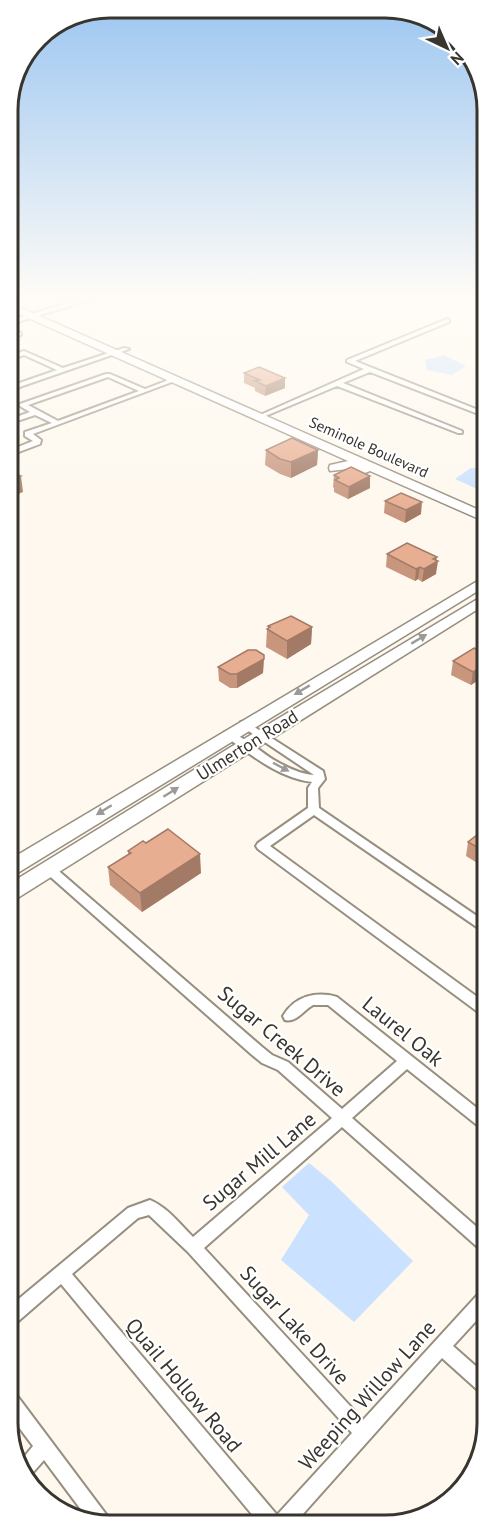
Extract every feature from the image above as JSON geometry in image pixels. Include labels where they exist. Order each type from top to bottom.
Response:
[{"type":"main road","name":"Seminole Boulevard","points":[[158,372],[171,379],[265,414],[288,429],[477,514]]},
{"type":"main road","name":"Seminole Boulevard","points":[[168,372],[477,503]]},
{"type":"main road","points":[[288,429],[339,458],[340,463],[335,468],[348,465],[358,467],[438,496]]},
{"type":"main road","points":[[350,457],[369,460],[404,476],[421,478]]},
{"type":"main road","name":"Ulmerton Road","points":[[18,863],[477,585]]},
{"type":"main road","name":"Ulmerton Road","points":[[18,888],[477,604]]},
{"type":"street","points":[[18,385],[57,372]]},
{"type":"street","points":[[265,414],[364,372]]},
{"type":"street","points":[[372,372],[477,412]]},
{"type":"street","points":[[57,423],[22,405],[108,375],[153,387]]},
{"type":"street","points":[[18,450],[37,442],[28,434],[169,382],[171,379]]},
{"type":"street","points":[[336,383],[460,432]]},
{"type":"street","points":[[18,418],[36,412]]},
{"type":"street","points":[[237,729],[283,769],[308,779],[320,779]]},
{"type":"street","points":[[237,729],[253,741],[319,773],[320,779],[313,788],[314,810]]},
{"type":"street","points":[[314,810],[477,922]]},
{"type":"street","points":[[314,810],[262,846],[477,1004]]},
{"type":"street","name":"Sugar Creek Drive","points":[[49,869],[256,1050],[267,1059],[283,1066],[477,1237]]},
{"type":"street","name":"Laurel Oak","points":[[290,1016],[304,1002],[313,999],[332,1001],[477,1117]]},
{"type":"street","name":"Sugar Mill Lane","points":[[193,1247],[407,1061]]},
{"type":"street","name":"Sugar Lake Drive","points":[[62,1274],[133,1214],[150,1207],[193,1247],[363,1433]]},
{"type":"street","points":[[18,1311],[62,1274]]},
{"type":"street","name":"Quail Hollow Road","points":[[62,1274],[264,1515]]},
{"type":"street","name":"Weeping Willow Lane","points":[[289,1515],[477,1308]]},
{"type":"street","points":[[442,1347],[477,1378]]},
{"type":"street","points":[[18,1412],[95,1513]]},
{"type":"street","points":[[28,1466],[44,1447]]},
{"type":"water","points":[[435,372],[457,372],[452,375]]},
{"type":"water","points":[[471,468],[477,468],[477,489],[455,479]]},
{"type":"water","points":[[309,1163],[331,1181],[413,1261],[354,1322],[281,1260],[309,1215],[282,1187]]},
{"type":"building","points":[[270,372],[285,378],[266,386],[255,381],[260,380],[244,373]]},
{"type":"building","points":[[292,438],[318,450],[291,462],[280,459],[266,450]]},
{"type":"building","points":[[351,467],[370,476],[349,487],[335,480],[339,478],[334,475]]},
{"type":"building","points":[[401,493],[422,502],[406,510],[385,501]]},
{"type":"building","points":[[407,543],[437,557],[433,559],[438,561],[424,569],[420,567],[416,569],[387,554]]},
{"type":"building","points":[[291,616],[312,627],[287,641],[267,629],[270,627],[268,626]]},
{"type":"building","points":[[474,648],[477,650],[477,669],[473,672],[453,661]]},
{"type":"building","points":[[248,650],[256,650],[264,655],[264,659],[237,674],[230,674],[218,667]]},
{"type":"building","points":[[168,829],[200,854],[140,893],[108,867],[131,853],[128,851],[143,841],[146,843]]},
{"type":"building","points":[[477,835],[477,847],[468,842]]}]
